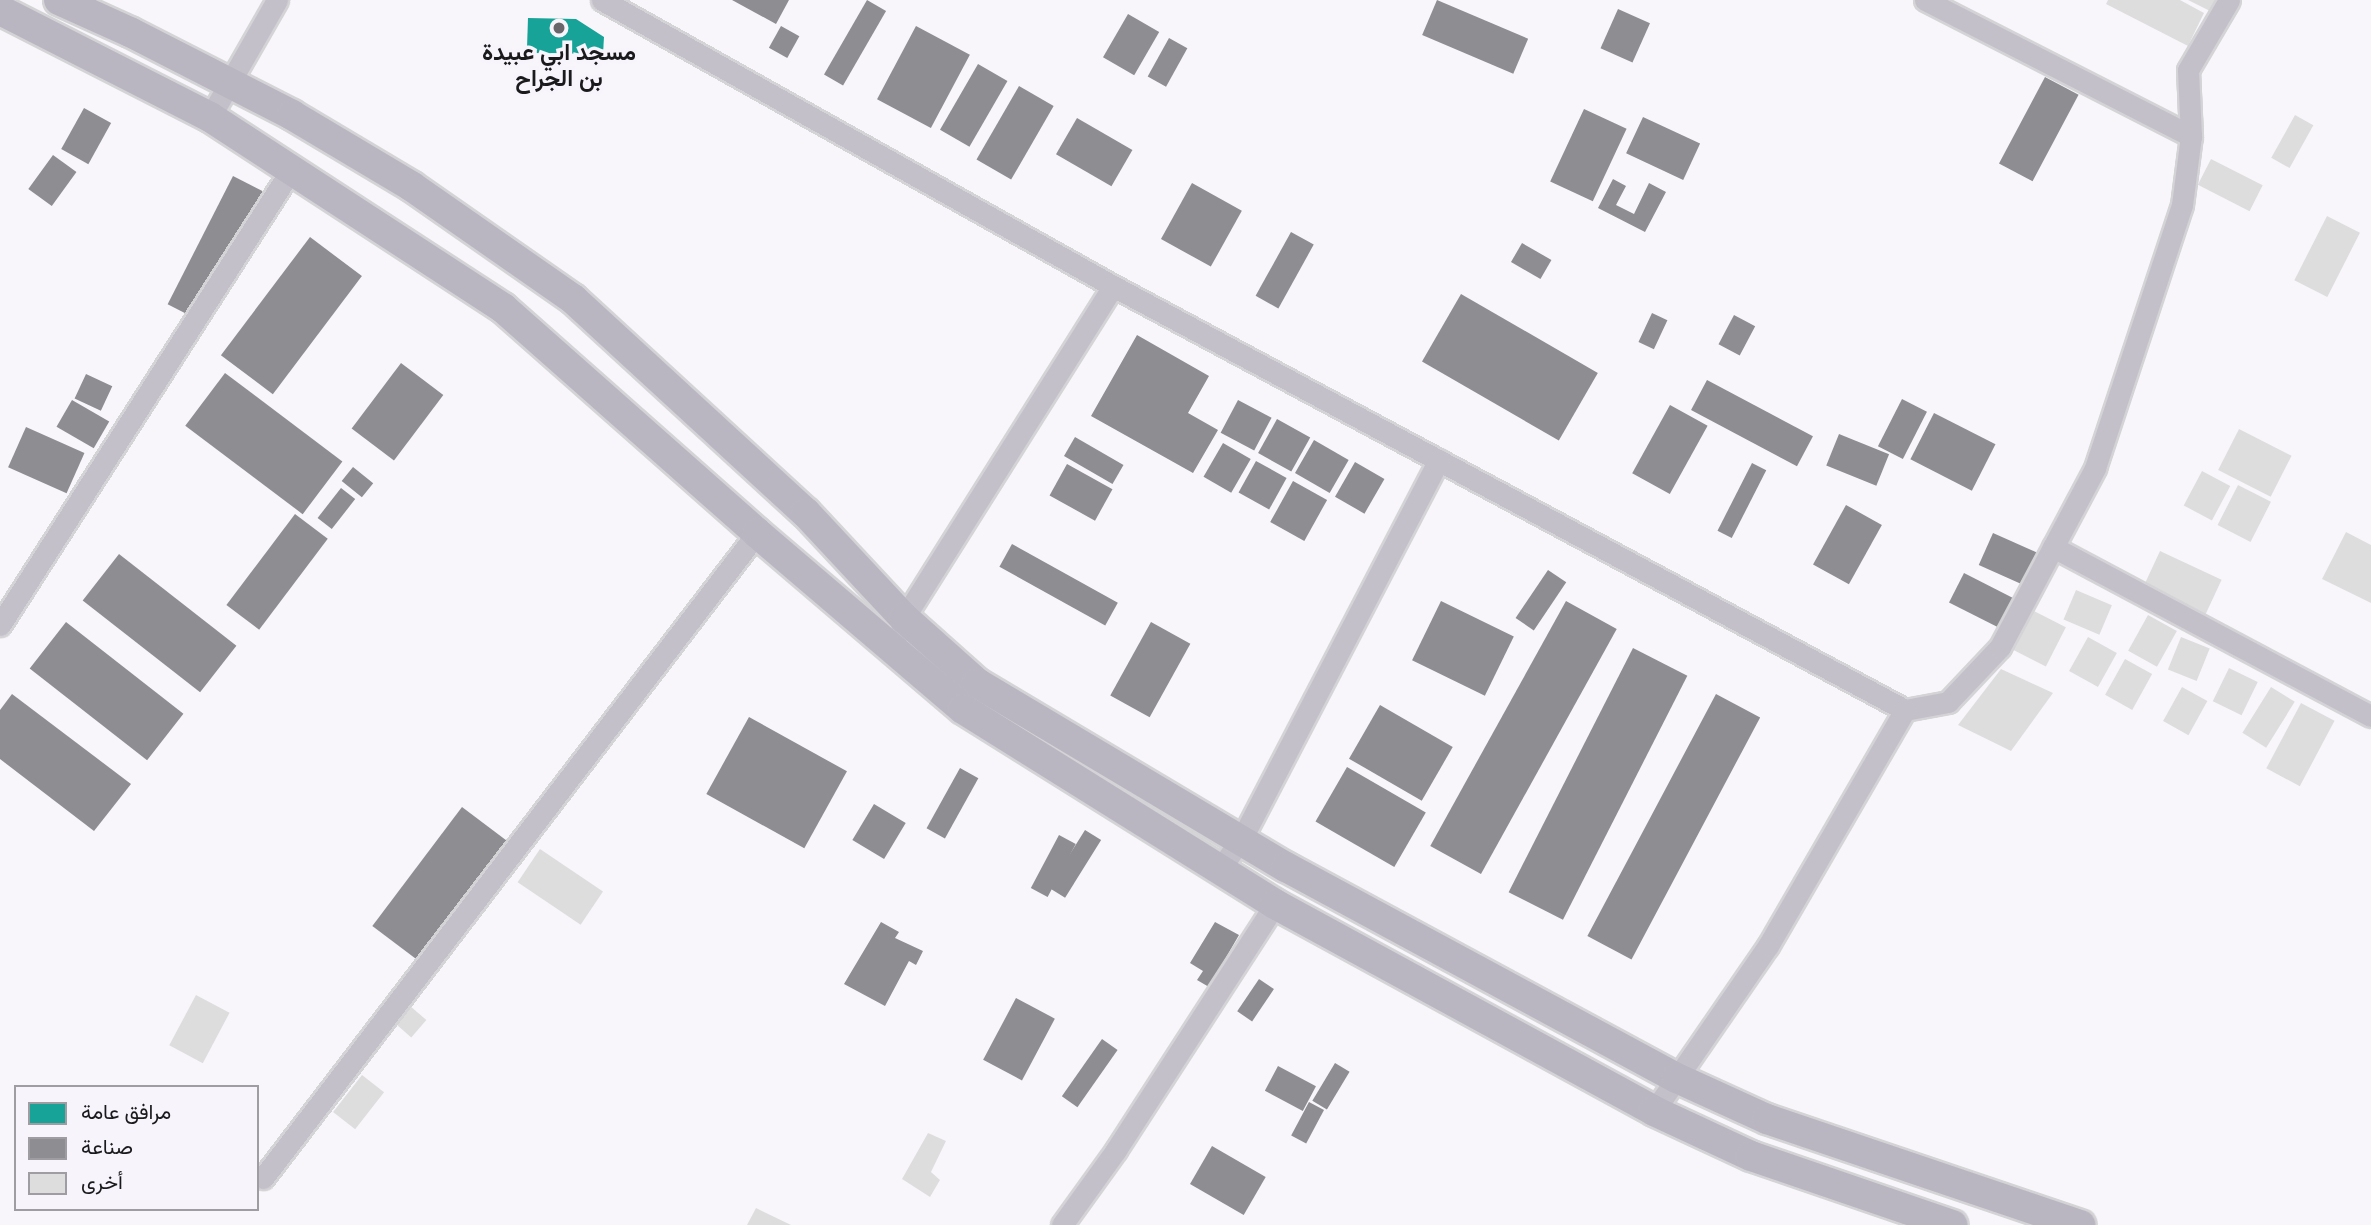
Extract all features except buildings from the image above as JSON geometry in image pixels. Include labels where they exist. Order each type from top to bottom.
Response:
[{"type":"main road","points":[[59,0],[130,32],[292,115],[411,186],[573,299],[806,513],[904,618],[977,683],[1242,838],[1286,867],[1677,1078],[1767,1119],[2081,1225]]},
{"type":"main road","points":[[0,10],[210,117],[503,308],[757,533],[963,709],[1275,904],[1654,1111],[1751,1156],[1952,1225]]},
{"type":"main road","points":[[1751,1156],[1767,1119]]},
{"type":"street","points":[[210,117],[278,0]]},
{"type":"street","points":[[602,0],[1113,286],[1905,710],[1948,702],[2000,647],[2095,468],[2182,205],[2191,136],[2188,69],[2229,0]]},
{"type":"street","points":[[1925,0],[2191,136]]},
{"type":"street","points":[[0,625],[291,170]]},
{"type":"street","points":[[895,649],[904,618],[1113,286]]},
{"type":"street","points":[[1220,869],[1242,838],[1438,460]]},
{"type":"street","points":[[263,1178],[757,533]]},
{"type":"street","points":[[2053,547],[2371,716]]},
{"type":"street","points":[[1654,1111],[1768,946],[1905,710]]},
{"type":"street","points":[[1062,1225],[1116,1150],[1275,904]]},
{"type":"place","name":"مسجد ابي عبيدة بن الجراح","points":[[559,28]]}]
